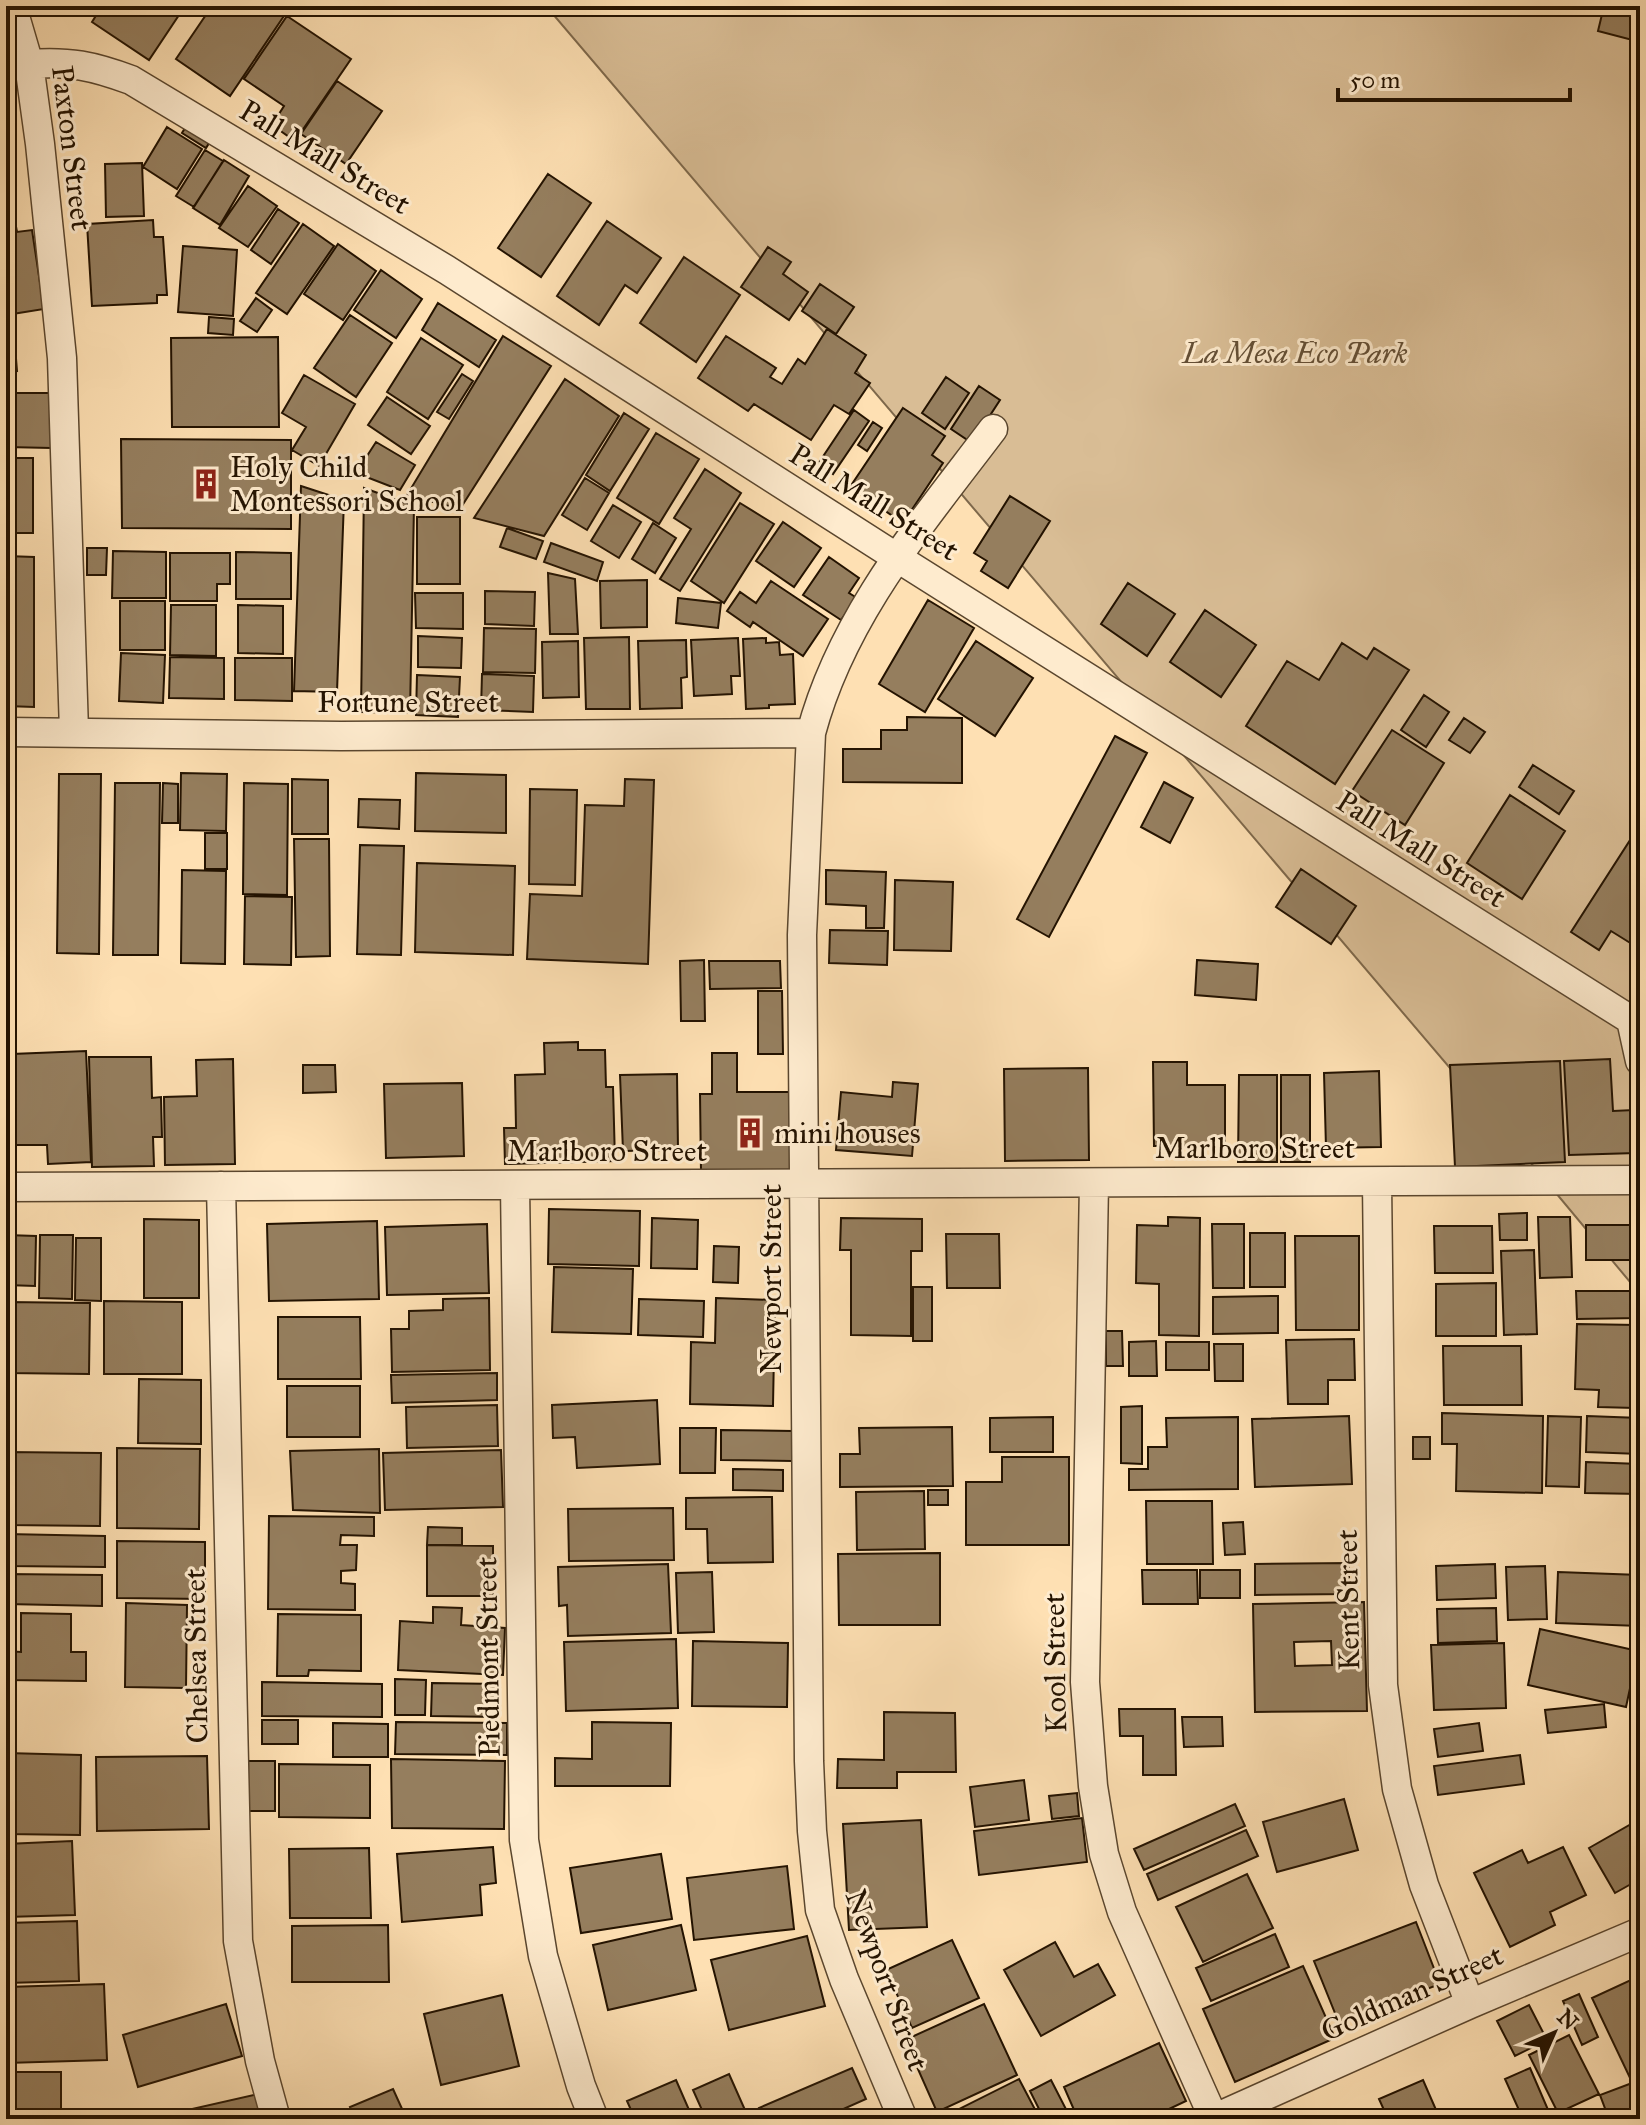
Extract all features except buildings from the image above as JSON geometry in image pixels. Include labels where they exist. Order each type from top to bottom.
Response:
[{"type":"street","name":"Paxton Street","points":[[12,6],[29,64],[62,358],[74,731]]},
{"type":"street","name":"Pall Mall Street","points":[[29,64],[58,62],[100,68],[131,80],[447,270],[1631,1020],[1640,1061]]},
{"type":"street","name":"Newport Street","points":[[903,2119],[844,1979],[820,1910],[812,1831],[802,935],[811,733],[819,701],[840,652],[896,557],[993,429]]},
{"type":"street","name":"Fortune Street","points":[[6,732],[341,736],[811,733]]},
{"type":"street","name":"Marlboro Street","points":[[6,1187],[1640,1180]]},
{"type":"street","name":"Kent Street","points":[[1377,1182],[1383,1685],[1397,1789],[1424,1885],[1470,2004]]},
{"type":"street","name":"Kool Street","points":[[1094,1183],[1085,1682],[1093,1786],[1104,1854],[1122,1912],[1214,2119]]},
{"type":"street","name":"Piedmont Street","points":[[515,1185],[524,1840],[543,1956],[581,2086],[594,2119]]},
{"type":"street","name":"Chelsea Street","points":[[221,1186],[238,1941],[260,2061],[276,2119]]},
{"type":"street","name":"Goldman Street","points":[[1214,2119],[1470,2004],[1640,1932]]},
{"type":"green space","name":"La Mesa Eco Park","points":[[546,6],[1640,6],[1640,1294],[1541,1175]]},
{"type":"place","name":"Holy Child Montessori School","points":[[206,484]]},
{"type":"place","name":"mini houses","points":[[750,1133]]}]
